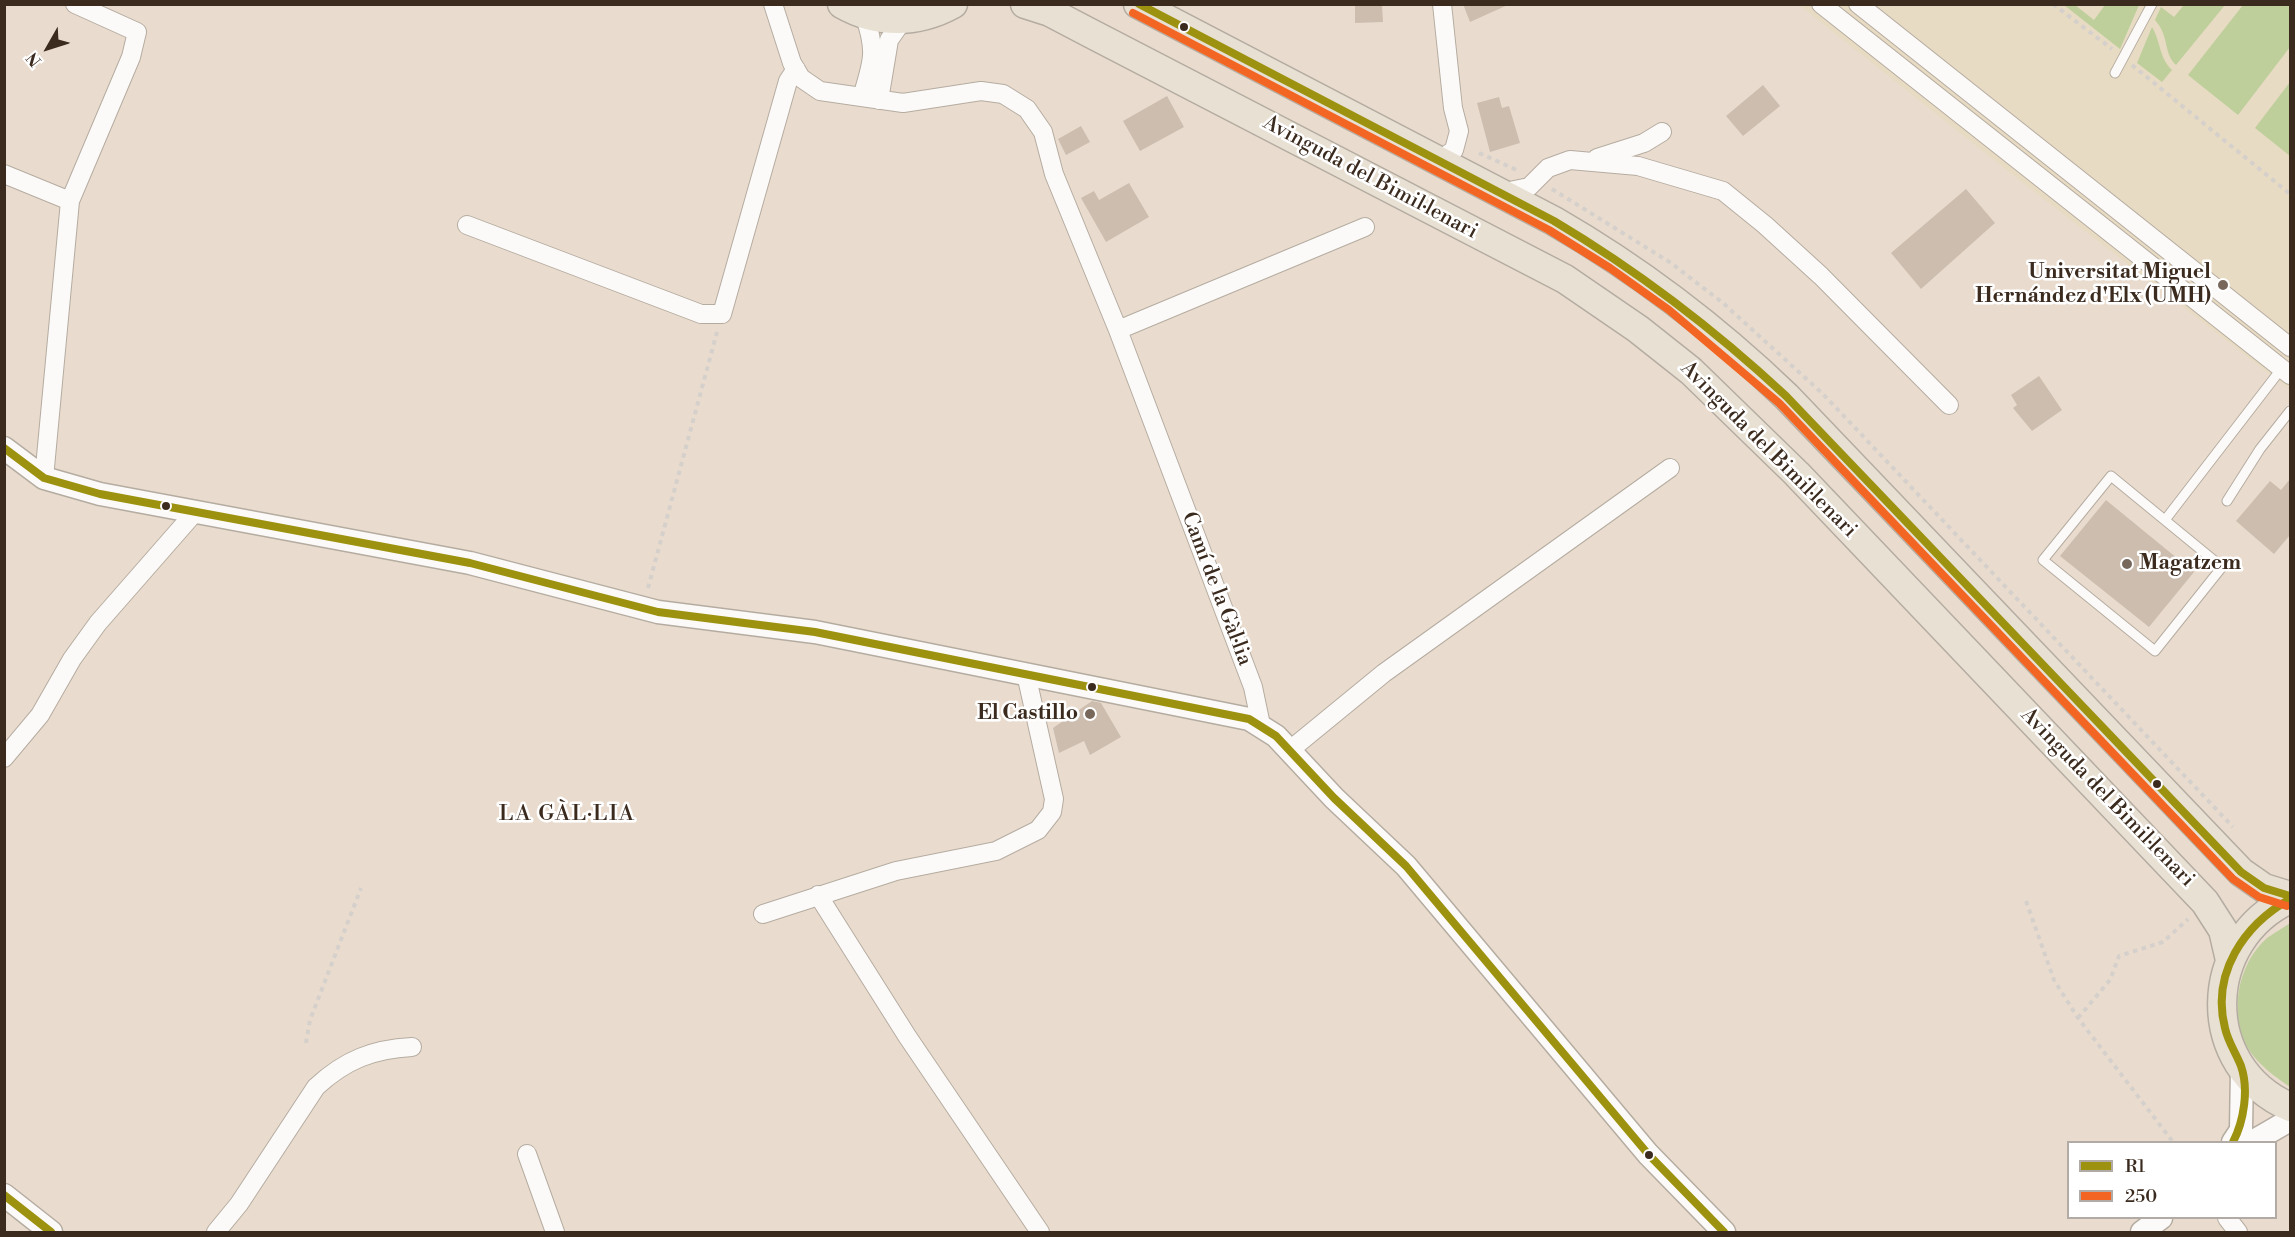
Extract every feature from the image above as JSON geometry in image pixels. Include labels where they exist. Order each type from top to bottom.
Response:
[{"type":"main road","points":[[853,9],[903,20],[953,4]]},
{"type":"main road","name":"Avinguda del Bimil·lenari","points":[[1025,4],[1050,12],[1564,279],[1638,330],[1691,371],[1790,466],[2205,902],[2223,930],[2230,960]]},
{"type":"main road","points":[[1138,4],[1500,193],[1610,254],[1680,303],[1738,350],[1786,396],[2241,873],[2264,888],[2290,897]]},
{"type":"main road","points":[[2290,897],[2260,917],[2243,936],[2230,960],[2222,987],[2223,1018],[2230,1048],[2242,1069],[2275,1100],[2290,1107]]},
{"type":"street","points":[[44,478],[70,201],[131,57],[137,32],[75,4]]},
{"type":"street","name":"Camí de la Gàl·lia","points":[[773,4],[796,69],[801,78],[819,91],[903,103],[981,91],[1003,94],[1026,109],[1043,132],[1054,174],[1118,330],[1253,687],[1261,725]]},
{"type":"street","points":[[1438,161],[1454,150],[1459,131],[1453,108],[1442,4]]},
{"type":"street","points":[[1821,4],[2288,371]]},
{"type":"street","points":[[1858,4],[2290,347]]},
{"type":"street","points":[[853,9],[874,42],[871,98]]},
{"type":"street","points":[[871,98],[889,40],[903,20]]},
{"type":"street","points":[[467,225],[701,314],[722,314],[788,81],[796,69]]},
{"type":"street","points":[[1589,161],[1644,143],[1662,132]]},
{"type":"street","points":[[1500,193],[1529,187],[1548,168],[1570,160],[1638,166],[1723,191],[1765,225],[1821,276],[1949,405]]},
{"type":"street","points":[[4,174],[70,201]]},
{"type":"street","points":[[1118,330],[1365,227]]},
{"type":"street","points":[[4,448],[44,478],[100,494],[470,563],[643,608],[815,632],[1236,715],[1261,725],[1290,750],[1334,798],[1406,866],[1648,1154],[1724,1233]]},
{"type":"street","points":[[1290,750],[1384,673],[1670,468]]},
{"type":"street","points":[[4,758],[40,715],[72,659],[98,623],[196,511]]},
{"type":"street","points":[[763,914],[896,871],[996,851],[1038,830],[1052,812],[1054,800],[1026,674]]},
{"type":"street","points":[[818,895],[907,1036],[1040,1233]]},
{"type":"street","points":[[216,1233],[239,1204],[316,1087],[331,1073],[366,1054],[386,1048],[412,1047]]},
{"type":"street","points":[[2234,1141],[2241,1130],[2242,1069]]},
{"type":"street","points":[[2255,1141],[2290,1120]]},
{"type":"street","points":[[527,1154],[555,1233]]},
{"type":"street","points":[[4,1195],[51,1233]]},
{"type":"street","points":[[2142,1233],[2160,1219]]},
{"type":"street","points":[[2228,1219],[2238,1233]]},
{"type":"lane","points":[[2115,73],[2152,4]]},
{"type":"lane","points":[[2165,520],[2288,371]]},
{"type":"lane","points":[[2226,501],[2260,449],[2290,411]]},
{"type":"lane","points":[[2110,476],[2165,520],[2222,567],[2155,651],[2043,560],[2110,476]]},
{"type":"path","points":[[2053,4],[2290,194]]},
{"type":"path","points":[[643,608],[722,314]]},
{"type":"path","points":[[306,1043],[310,1020],[361,888]]},
{"type":"path","points":[[2026,901],[2054,980],[2078,1018],[2171,1141]]},
{"type":"path","points":[[2078,1018],[2110,980],[2119,956],[2163,942],[2193,915]]},
{"type":"shaded area","name":"Universitat Miguel Hernández d'Elx (UMH)","points":[[1799,5],[2290,5],[2290,390],[2019,180]]},
{"type":"green space","points":[[2064,5],[2075,5],[2094,20],[2105,5],[2139,5],[2120,49]]},
{"type":"green space","points":[[2184,5],[2225,5],[2176,65],[2169,55],[2163,33],[2155,20],[2161,7],[2174,17]]},
{"type":"green space","points":[[2243,5],[2290,5],[2290,47],[2238,115],[2188,75]]},
{"type":"green space","points":[[2152,27],[2162,55],[2172,70],[2162,82],[2137,63]]},
{"type":"green space","points":[[2290,82],[2290,156],[2255,128]]},
{"type":"green space","points":[[2290,923],[2290,1087],[2263,1066],[2249,1050],[2239,1022],[2238,1006],[2243,976],[2257,949],[2267,938]]},
{"type":"building","points":[[1355,4],[1382,4],[1383,22],[1355,23]]},
{"type":"building","points":[[1463,4],[1510,4],[1470,22]]},
{"type":"building","points":[[1763,85],[1780,106],[1743,136],[1726,116]]},
{"type":"building","points":[[1167,96],[1184,127],[1140,151],[1123,121]]},
{"type":"building","points":[[1499,97],[1502,108],[1509,106],[1520,143],[1490,152],[1477,103]]},
{"type":"building","points":[[1081,126],[1090,142],[1066,155],[1058,139]]},
{"type":"building","points":[[1129,183],[1149,217],[1106,242],[1081,198],[1094,191],[1099,200]]},
{"type":"building","points":[[1966,189],[1995,223],[1921,289],[1891,253]]},
{"type":"building","points":[[2039,376],[2062,410],[2032,431],[2013,408],[2017,405],[2011,395]]},
{"type":"building","points":[[2290,479],[2290,535],[2274,554],[2236,521],[2270,481],[2281,490]]},
{"type":"building","name":"Magatzem","points":[[2106,500],[2194,572],[2149,627],[2060,556]]},
{"type":"building","name":"El Castillo","points":[[1092,701],[1101,703],[1121,737],[1090,755],[1084,741],[1059,753],[1053,728]]},
{"type":"transit line","name":"R1","points":[[1139,4],[1554,221],[1616,260],[1703,324],[1786,396],[2241,872],[2264,888],[2290,896]]},
{"type":"transit line","name":"250","points":[[1133,13],[1549,230],[1610,268],[1669,310],[1779,403],[2233,879],[2259,897],[2287,906]]},
{"type":"transit line","name":"R1","points":[[4,448],[44,478],[100,494],[470,563],[658,612],[815,632],[1249,719],[1276,736],[1334,798],[1406,866],[1648,1154],[1724,1232]]},
{"type":"transit line","name":"R1","points":[[2233,1141],[2242,1115],[2245,1085],[2241,1066],[2225,1028],[2222,1008],[2227,970],[2235,953],[2258,922],[2290,899]]},
{"type":"transit line","name":"R1","points":[[4,1195],[51,1232]]},
{"type":"place","name":"Universitat Miguel Hernández d'Elx (UMH)","points":[[2223,285]]},
{"type":"place","name":"Magatzem","points":[[2127,564]]},
{"type":"place","name":"El Castillo","points":[[1090,714]]},
{"type":"district","name":"LA GÀL·LIA","points":[[567,815]]}]
